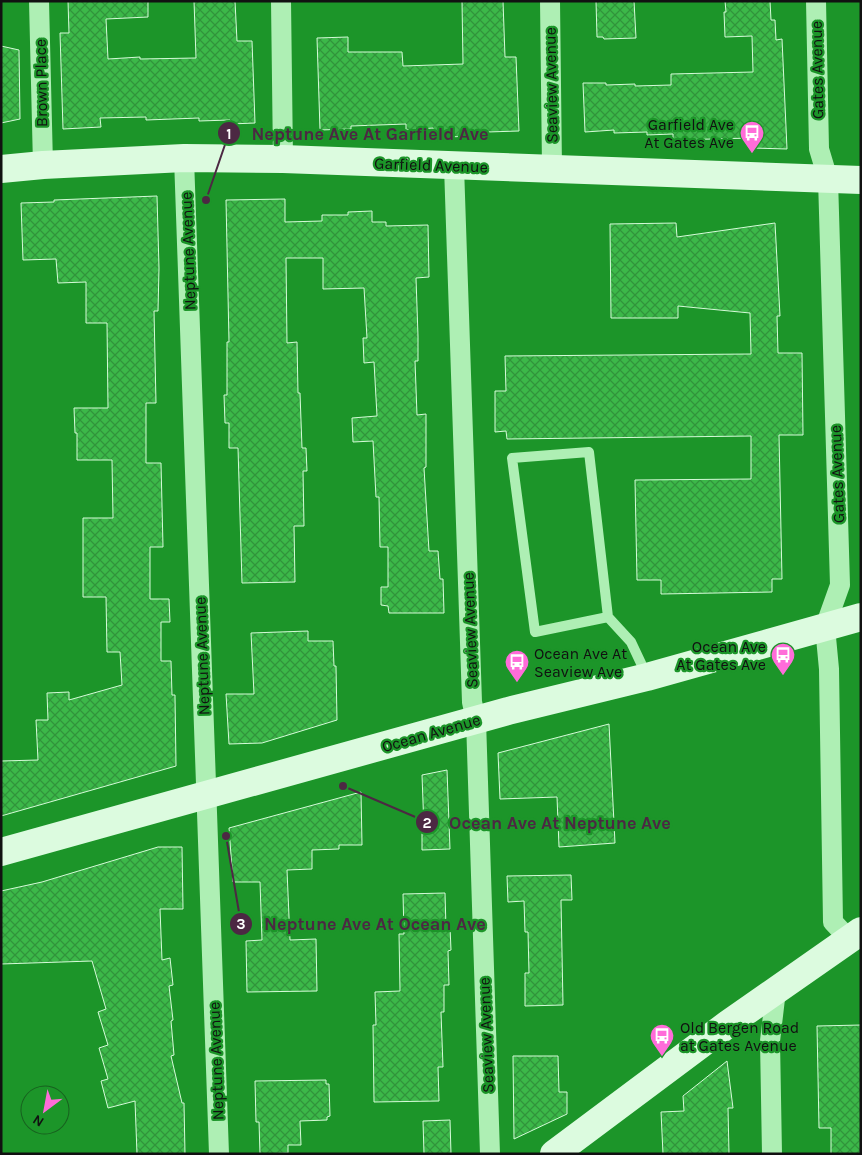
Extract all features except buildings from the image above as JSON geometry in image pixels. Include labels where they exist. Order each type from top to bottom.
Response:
[{"type":"main road","name":"Garfield Avenue","points":[[1,169],[184,158],[284,159],[861,180]]},
{"type":"main road","name":"Ocean Avenue","points":[[1,852],[508,711],[647,677],[861,617]]},
{"type":"main road","points":[[554,1154],[776,990],[855,935]]},
{"type":"street","name":"Brown Place","points":[[39,1],[43,165]]},
{"type":"street","points":[[281,1],[284,159]]},
{"type":"street","name":"Seaview Avenue","points":[[550,1],[552,168]]},
{"type":"street","name":"Gates Avenue","points":[[816,1],[819,148],[828,179],[840,584],[825,627],[829,669],[833,922],[855,935]]},
{"type":"street","name":"Neptune Avenue","points":[[184,158],[219,1154]]},
{"type":"street","name":"Seaview Avenue","points":[[454,166],[472,688],[476,720],[490,1154]]},
{"type":"street","points":[[772,1154],[770,1041],[776,990]]},
{"type":"lane","points":[[608,617],[535,632],[512,458],[589,452],[608,617],[631,642],[647,677]]},
{"type":"place","name":"Garfield Ave At Gates Ave","points":[[752,154]]},
{"type":"place","name":"Neptune Ave At Garfield Ave","points":[[206,200]]},
{"type":"place","name":"Ocean Ave At Gates Ave","points":[[783,676]]},
{"type":"place","name":"Ocean Ave At Seaview Ave","points":[[517,683]]},
{"type":"place","name":"Ocean Ave At Neptune Ave","points":[[343,786]]},
{"type":"place","name":"Neptune Ave At Ocean Ave","points":[[226,836]]},
{"type":"place","name":"Old Bergen Road at Gates Avenue","points":[[662,1057]]}]
